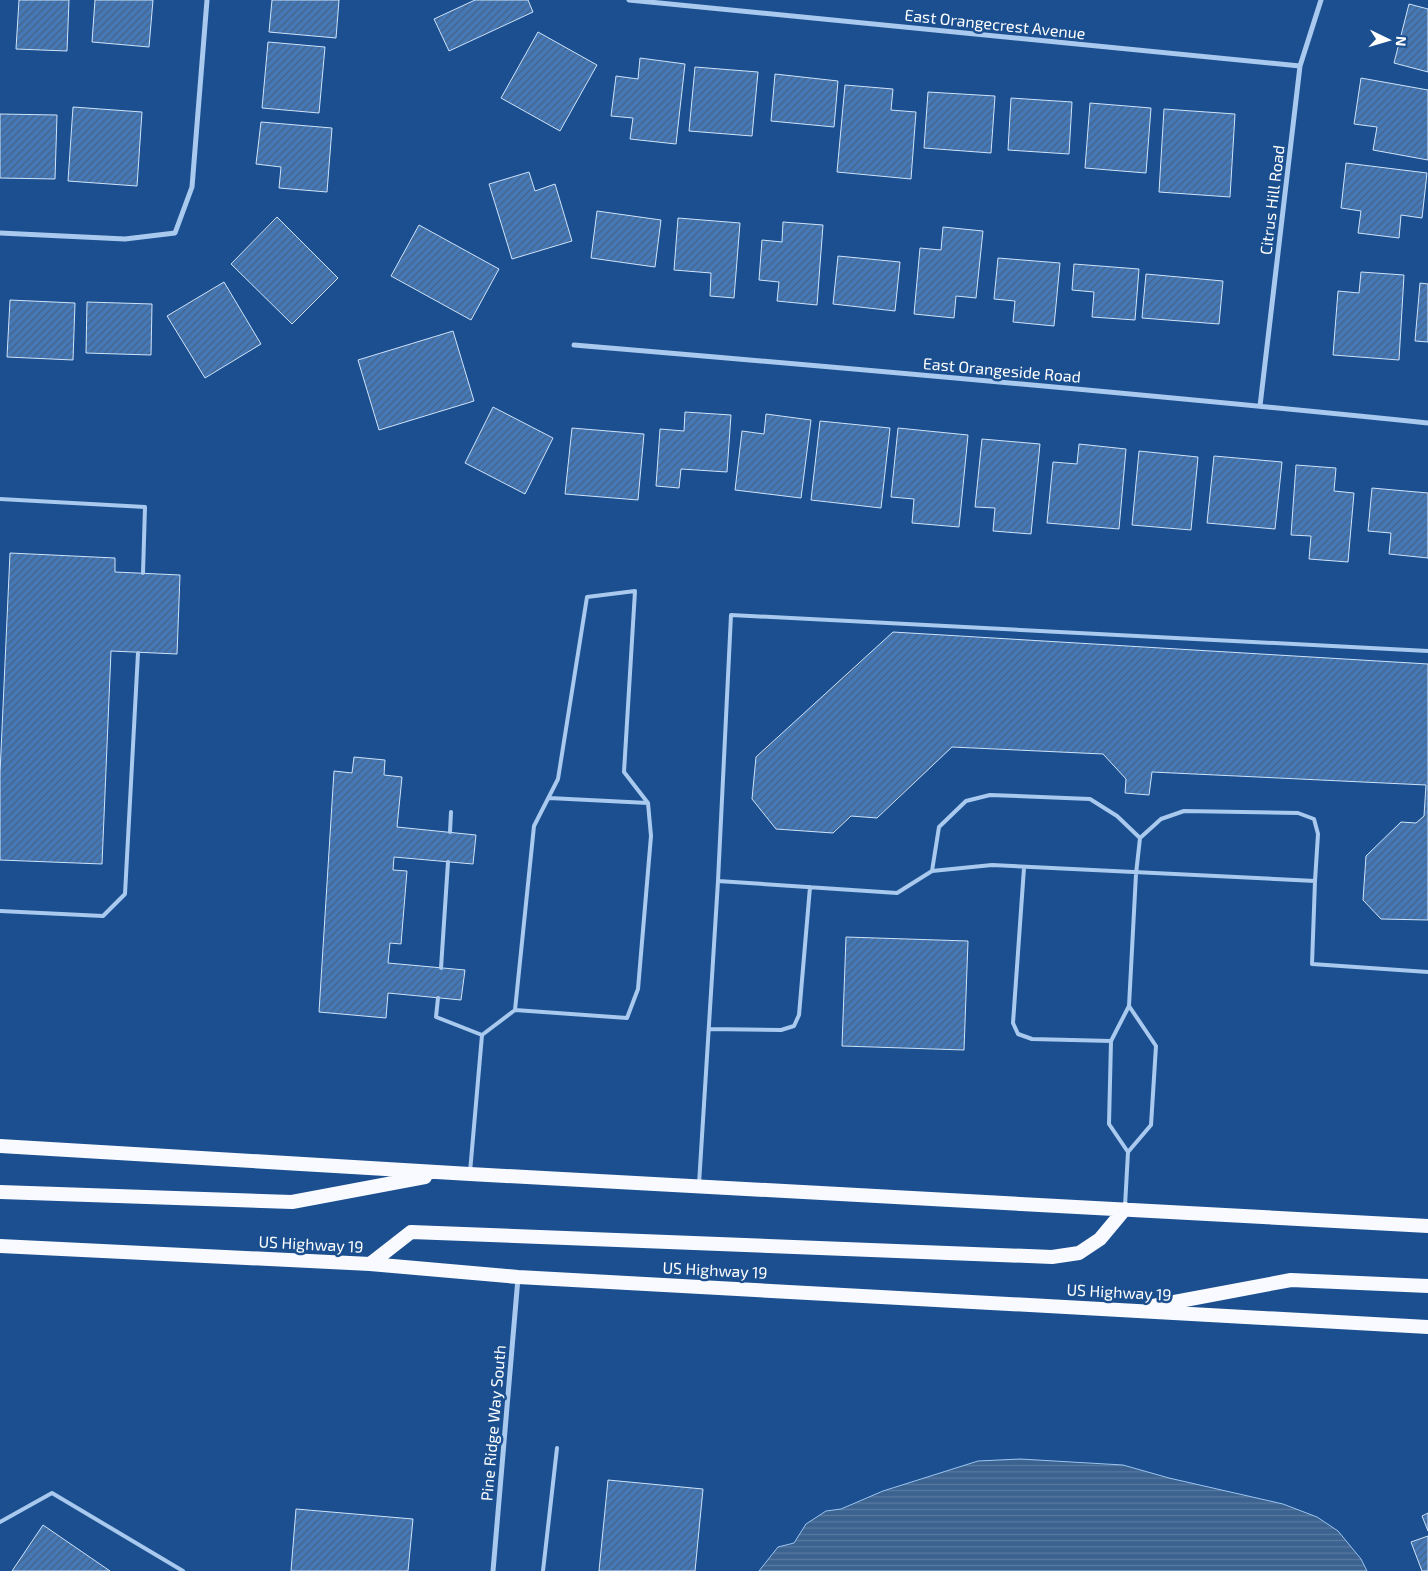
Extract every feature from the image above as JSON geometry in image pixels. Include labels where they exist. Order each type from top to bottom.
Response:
[{"type":"highway","points":[[0,1146],[445,1173],[1428,1226]]},
{"type":"highway","points":[[0,1192],[292,1202],[445,1173]]},
{"type":"highway","points":[[370,1264],[411,1232],[1052,1257],[1079,1252],[1100,1239],[1125,1209]]},
{"type":"highway","name":"US Highway 19","points":[[0,1246],[370,1264],[518,1276],[1428,1327]]},
{"type":"highway","points":[[1132,1310],[1291,1280],[1428,1286]]},
{"type":"street","points":[[0,233],[124,239],[175,232],[192,188],[207,0]]},
{"type":"street","name":"East Orangecrest Avenue","points":[[629,0],[1300,66]]},
{"type":"street","name":"Citrus Hill Road","points":[[1260,406],[1300,66],[1321,0]]},
{"type":"street","name":"East Orangeside Road","points":[[574,345],[1260,406],[1428,423]]},
{"type":"street","name":"Pine Ridge Way South","points":[[494,1571],[518,1276]]},
{"type":"lane","points":[[0,499],[145,507],[142,573]]},
{"type":"lane","points":[[470,1174],[482,1035],[515,1010],[627,1018],[638,989],[651,836],[648,803],[624,772],[635,591],[587,597],[558,779],[534,826],[515,1010]]},
{"type":"lane","points":[[699,1186],[718,881],[731,616],[1428,651]]},
{"type":"lane","points":[[0,911],[103,916],[125,894],[138,652]]},
{"type":"lane","points":[[932,871],[939,826],[966,802],[990,795],[1090,799],[1117,816],[1140,838]]},
{"type":"lane","points":[[549,798],[648,803]]},
{"type":"lane","points":[[1125,1209],[1128,1152],[1109,1124],[1111,1041],[1130,1006],[1136,874],[1140,838],[1161,818],[1184,811],[1298,814],[1314,819],[1318,834],[1312,964],[1428,972]]},
{"type":"lane","points":[[450,832],[451,812]]},
{"type":"lane","points":[[441,968],[448,862]]},
{"type":"lane","points":[[718,881],[897,893],[932,871],[992,865],[1136,874],[1315,881]]},
{"type":"lane","points":[[1024,868],[1013,1023],[1018,1034],[1032,1039],[1111,1041]]},
{"type":"lane","points":[[709,1029],[781,1030],[794,1026],[800,1015],[810,887]]},
{"type":"lane","points":[[438,998],[436,1017],[482,1035]]},
{"type":"lane","points":[[1128,1152],[1151,1126],[1156,1046],[1130,1006]]},
{"type":"lane","points":[[543,1571],[557,1448]]},
{"type":"lane","points":[[0,1522],[52,1493],[183,1571]]},
{"type":"water","points":[[1020,1459],[1123,1465],[1169,1478],[1283,1504],[1317,1517],[1338,1531],[1361,1559],[1367,1571],[759,1571],[778,1547],[794,1543],[806,1524],[826,1511],[841,1509],[883,1491],[978,1461]]},
{"type":"building","points":[[19,0],[69,0],[67,51],[16,49]]},
{"type":"building","points":[[95,0],[153,0],[149,47],[92,42]]},
{"type":"building","points":[[272,0],[339,0],[336,38],[269,32]]},
{"type":"building","points":[[475,0],[528,0],[533,12],[449,51],[434,19]]},
{"type":"building","points":[[1409,4],[1428,9],[1428,72],[1394,63]]},
{"type":"building","points":[[538,32],[597,65],[560,131],[501,98]]},
{"type":"building","points":[[268,42],[325,47],[319,113],[262,108]]},
{"type":"building","points":[[640,58],[685,64],[676,144],[630,139],[633,118],[611,116],[616,76],[638,79]]},
{"type":"building","points":[[695,67],[758,72],[752,136],[689,131]]},
{"type":"building","points":[[775,74],[838,81],[834,127],[771,121]]},
{"type":"building","points":[[1361,78],[1428,90],[1428,160],[1373,150],[1377,127],[1354,124]]},
{"type":"building","points":[[845,85],[893,89],[891,110],[916,112],[911,179],[837,172]]},
{"type":"building","points":[[928,92],[995,96],[991,153],[924,148]]},
{"type":"building","points":[[1011,98],[1072,102],[1069,154],[1008,150]]},
{"type":"building","points":[[1090,103],[1151,108],[1146,173],[1085,168]]},
{"type":"building","points":[[73,107],[142,112],[137,186],[68,181]]},
{"type":"building","points":[[1164,109],[1235,114],[1230,197],[1159,192]]},
{"type":"building","points":[[0,114],[57,115],[55,179],[0,178]]},
{"type":"building","points":[[261,122],[332,128],[327,192],[279,188],[281,167],[256,164]]},
{"type":"building","points":[[1346,163],[1427,173],[1422,218],[1401,215],[1399,238],[1358,233],[1361,211],[1341,208]]},
{"type":"building","points":[[529,172],[535,191],[555,184],[572,241],[512,259],[489,184]]},
{"type":"building","points":[[597,211],[661,220],[655,267],[591,258]]},
{"type":"building","points":[[277,217],[338,278],[292,324],[231,264]]},
{"type":"building","points":[[678,218],[740,223],[734,298],[710,296],[711,273],[674,270]]},
{"type":"building","points":[[783,222],[823,225],[817,305],[777,301],[779,282],[759,280],[762,240],[782,242]]},
{"type":"building","points":[[419,225],[499,269],[471,320],[391,276]]},
{"type":"building","points":[[943,227],[983,231],[976,298],[956,296],[954,318],[914,314],[920,248],[941,250]]},
{"type":"building","points":[[838,256],[900,262],[895,311],[833,304]]},
{"type":"building","points":[[998,258],[1060,263],[1054,326],[1013,322],[1015,301],[994,299]]},
{"type":"building","points":[[1074,264],[1139,269],[1135,320],[1092,317],[1094,292],[1072,290]]},
{"type":"building","points":[[1361,272],[1404,275],[1399,360],[1333,355],[1338,291],[1359,293]]},
{"type":"building","points":[[1146,274],[1223,281],[1219,324],[1142,318]]},
{"type":"building","points":[[224,282],[261,344],[205,378],[167,316]]},
{"type":"building","points":[[1420,283],[1428,284],[1428,342],[1415,341]]},
{"type":"building","points":[[10,300],[75,303],[73,360],[7,357]]},
{"type":"building","points":[[87,302],[152,304],[151,355],[86,353]]},
{"type":"building","points":[[453,331],[474,401],[379,430],[358,360]]},
{"type":"building","points":[[493,407],[553,438],[525,494],[465,463]]},
{"type":"building","points":[[685,412],[731,415],[727,472],[681,469],[679,488],[656,486],[660,429],[684,431]]},
{"type":"building","points":[[766,414],[811,420],[801,498],[735,490],[742,431],[764,434]]},
{"type":"building","points":[[820,421],[890,428],[881,508],[811,500]]},
{"type":"building","points":[[572,428],[644,434],[638,500],[565,494]]},
{"type":"building","points":[[898,428],[968,435],[959,527],[912,523],[914,499],[891,497]]},
{"type":"building","points":[[982,439],[1040,444],[1031,534],[993,531],[995,508],[975,507]]},
{"type":"building","points":[[1079,444],[1126,449],[1119,529],[1047,523],[1053,462],[1077,464]]},
{"type":"building","points":[[1139,451],[1198,457],[1191,530],[1132,525]]},
{"type":"building","points":[[1214,456],[1282,462],[1275,529],[1207,523]]},
{"type":"building","points":[[1296,465],[1336,468],[1334,491],[1354,493],[1348,562],[1309,559],[1311,536],[1291,535]]},
{"type":"building","points":[[1372,488],[1428,493],[1428,558],[1389,554],[1391,533],[1368,531]]},
{"type":"building","points":[[10,553],[115,558],[115,572],[180,575],[177,654],[111,651],[102,864],[0,860],[0,773]]},
{"type":"building","points":[[893,632],[1428,664],[1428,920],[1381,919],[1363,900],[1366,856],[1401,822],[1416,823],[1424,816],[1426,785],[1152,772],[1149,795],[1125,793],[1126,779],[1103,754],[952,747],[877,818],[851,816],[833,833],[776,829],[752,799],[756,757]]},
{"type":"building","points":[[354,757],[385,760],[384,775],[402,777],[397,827],[476,835],[473,864],[394,857],[393,870],[407,871],[401,944],[390,943],[388,963],[465,970],[461,1000],[388,993],[386,1018],[319,1012],[334,771],[352,773]]},
{"type":"building","points":[[846,937],[968,941],[964,1050],[842,1046]]},
{"type":"building","points":[[608,1480],[703,1489],[695,1571],[599,1571]]},
{"type":"building","points":[[296,1509],[413,1519],[408,1571],[291,1571]]},
{"type":"building","points":[[1428,1513],[1428,1531],[1422,1516]]},
{"type":"building","points":[[43,1525],[110,1571],[12,1571]]},
{"type":"building","points":[[1428,1536],[1428,1571],[1422,1571],[1411,1542]]}]
